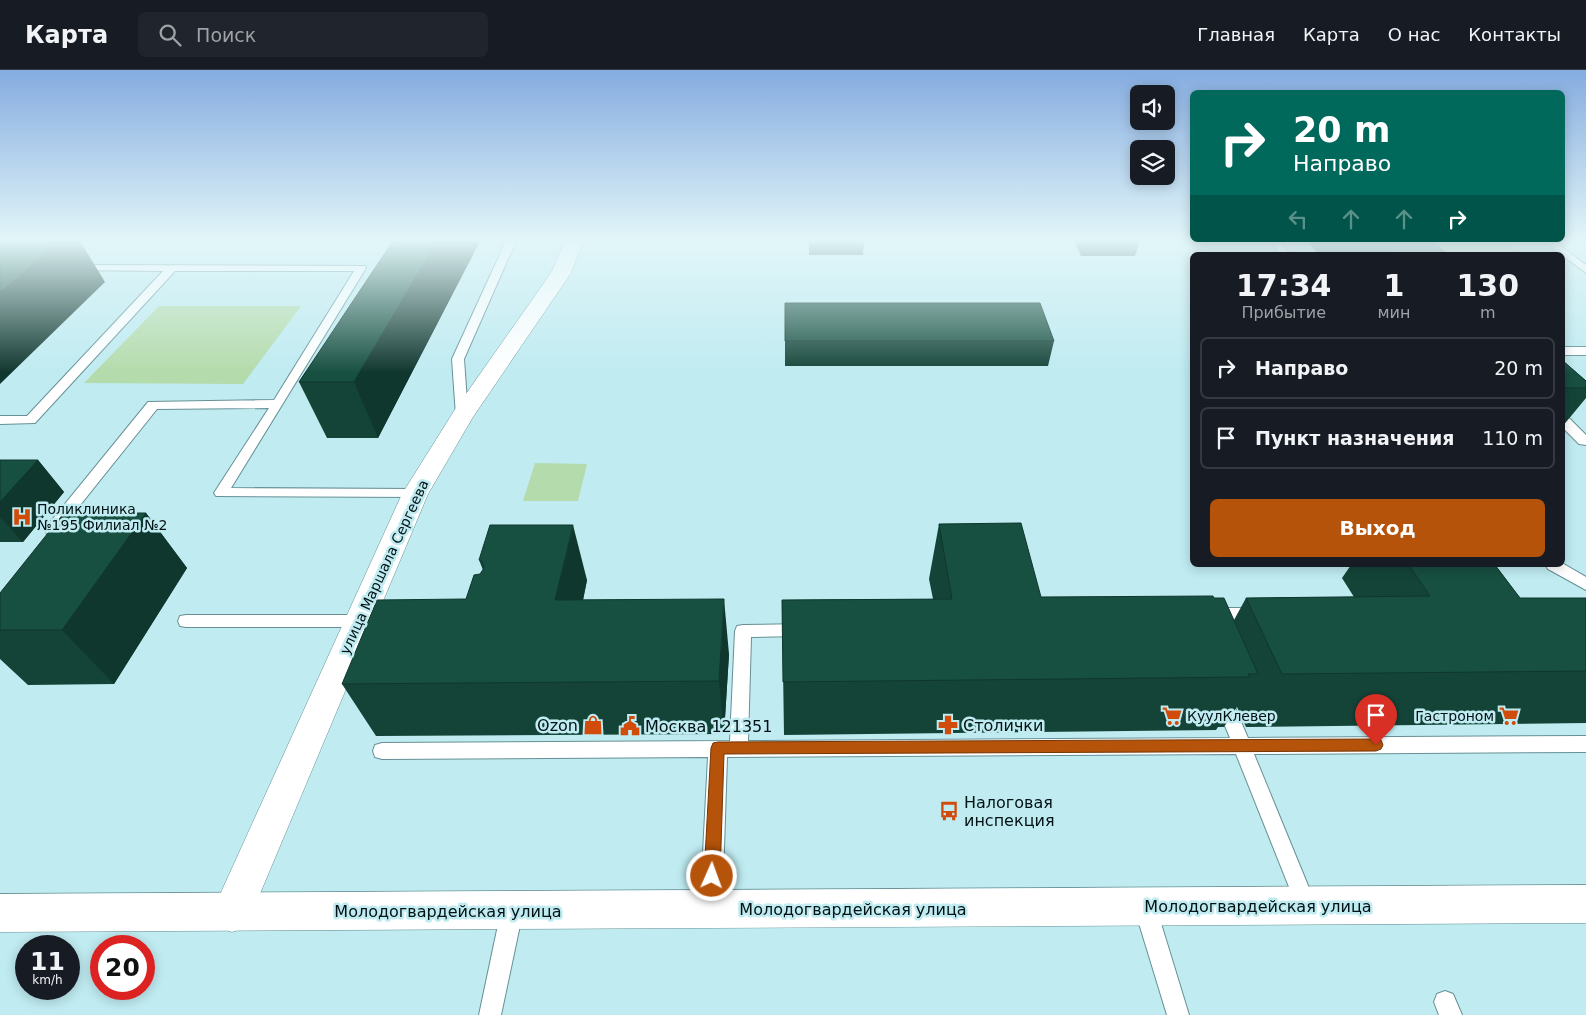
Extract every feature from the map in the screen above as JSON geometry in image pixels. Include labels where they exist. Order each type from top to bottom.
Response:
[{"type":"street","name":"улица Маршала Сергеева","points":[[232,913],[368,621],[415,494],[462,416],[553,285]]},
{"type":"street","name":"Молодогвардейская улица","points":[[0,913],[1586,904]]},
{"type":"lane","points":[[0,420],[30,420],[156,285]]},
{"type":"lane","points":[[351,285],[221,493],[415,494]]},
{"type":"lane","points":[[462,416],[458,359],[491,285]]},
{"type":"lane","points":[[1565,351],[1586,351]]},
{"type":"lane","points":[[43,540],[153,404],[278,404]]},
{"type":"lane","points":[[1565,422],[1584,441]]},
{"type":"lane","points":[[1556,567],[1586,584]]},
{"type":"lane","points":[[1188,614],[1274,614]]},
{"type":"lane","points":[[186,621],[368,621]]},
{"type":"lane","points":[[739,747],[743,631],[821,629]]},
{"type":"lane","points":[[1217,684],[1307,906]]},
{"type":"lane","points":[[382,750],[1586,744]]},
{"type":"lane","points":[[711,910],[718,748]]},
{"type":"lane","points":[[1144,906],[1178,1015]]},
{"type":"lane","points":[[490,1015],[512,911]]},
{"type":"green space","points":[[159,306],[301,306],[243,384],[84,383]]},
{"type":"green space","points":[[535,463],[587,464],[578,501],[523,501]]},
{"type":"building","points":[[0,285],[8,285],[0,292]]},
{"type":"building","points":[[364,285],[411,285],[354,382],[299,382]]},
{"type":"building","points":[[785,303],[1040,303],[1054,341],[785,341]]},
{"type":"building","points":[[1565,363],[1586,381],[1586,388],[1565,388]]},
{"type":"building","points":[[0,460],[38,460],[0,502]]},
{"type":"building","points":[[64,513],[146,513],[62,630],[0,630],[0,593]]},
{"type":"building","points":[[1021,523],[1041,597],[1213,596],[1214,598],[1224,598],[1258,674],[1248,674],[1250,677],[783,682],[782,600],[952,599],[939,524]]},
{"type":"building","points":[[490,525],[573,525],[555,600],[724,599],[719,681],[342,684],[377,600],[466,599],[474,575],[480,574],[484,568],[482,561],[479,560]]},
{"type":"building","points":[[1410,567],[1497,567],[1520,598],[1586,598],[1586,671],[1282,674],[1246,598],[1430,596]]},
{"type":"place","name":"Поликлиника №195 Филиал №2","points":[[22,517]]},
{"type":"place","name":"КуулКлевер","points":[[1172,716]]},
{"type":"place","name":"Гастроном","points":[[1509,716]]},
{"type":"place","name":"Ozon","points":[[593,725]]},
{"type":"place","name":"Столички","points":[[948,725]]},
{"type":"place","name":"Москва 121351","points":[[630,726]]},
{"type":"place","name":"Налоговая инспекция","points":[[949,811]]},
{"type":"route","points":[[712,876],[718,748],[1376,745]]}]
